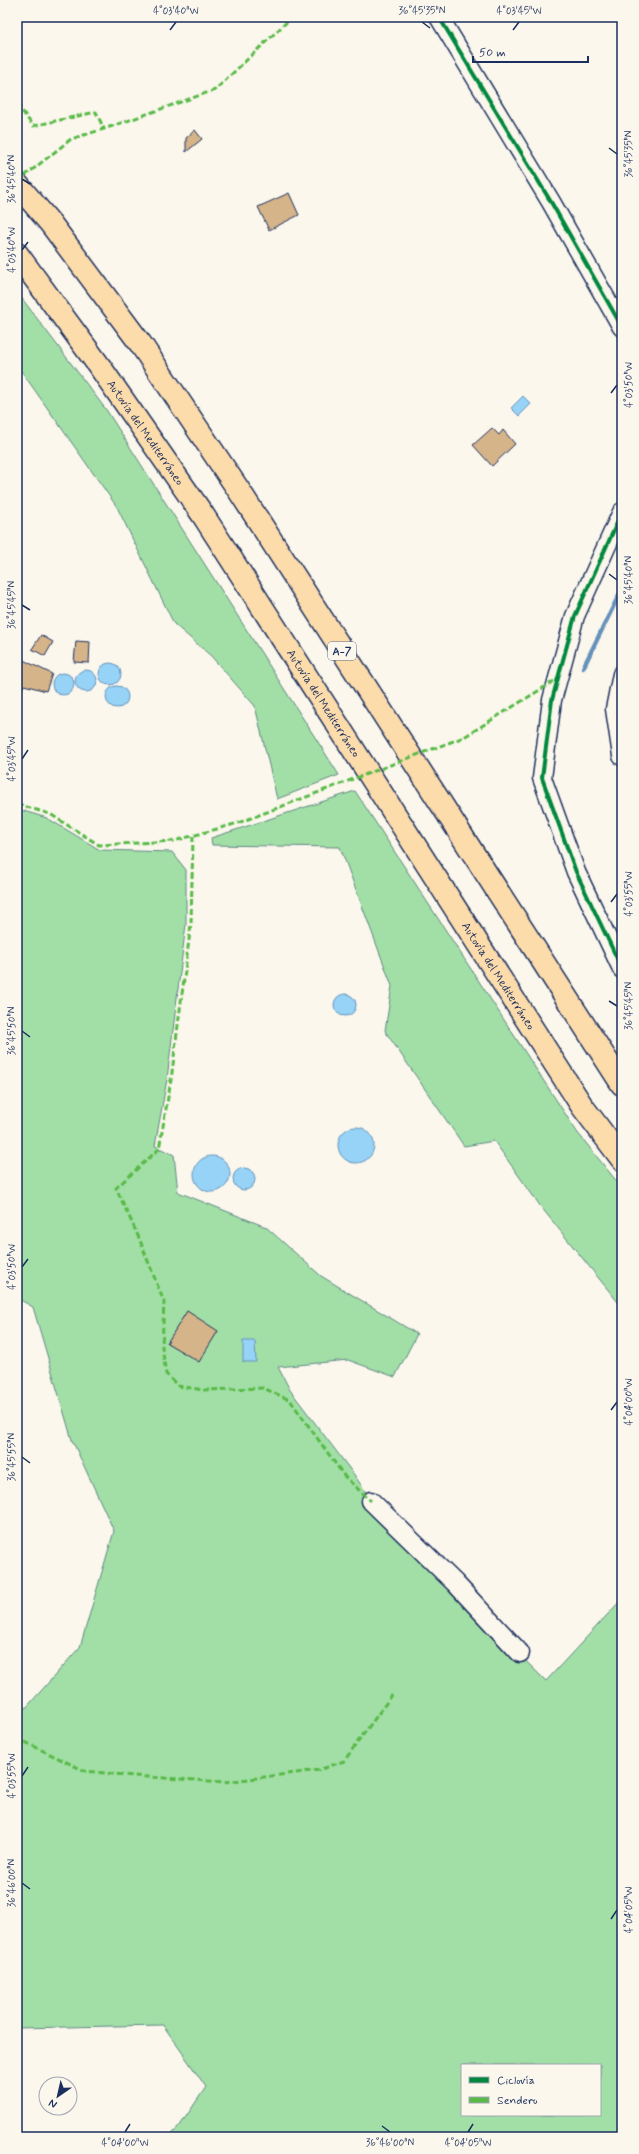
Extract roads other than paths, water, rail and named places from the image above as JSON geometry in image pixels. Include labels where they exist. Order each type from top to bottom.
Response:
[{"type":"highway","name":"A-7","points":[[17,184],[51,224],[140,342],[240,492],[622,1084]]},
{"type":"highway","name":"Autovía del Mediterráneo","points":[[17,254],[100,367],[203,515],[582,1106],[622,1159]]},
{"type":"street","points":[[439,17],[551,202],[622,327]]},
{"type":"street","points":[[622,512],[575,616],[552,700],[542,778],[576,872],[622,968]]},
{"type":"street","points":[[622,674],[615,709],[622,756]]},
{"type":"street","points":[[371,1502],[455,1583],[520,1653]]},
{"type":"water","points":[[523,396],[531,404],[519,416],[511,408]]},
{"type":"water","points":[[110,663],[118,666],[121,674],[118,682],[110,685],[102,682],[99,674],[102,666]]},
{"type":"water","points":[[86,670],[94,673],[97,681],[94,689],[86,692],[78,689],[75,681],[78,673]]},
{"type":"water","points":[[63,673],[71,676],[74,684],[71,692],[63,695],[55,692],[52,684],[55,676]]},
{"type":"water","points":[[117,686],[125,689],[128,697],[125,705],[117,708],[109,705],[106,697],[109,689]]},
{"type":"water","points":[[345,994],[353,997],[356,1005],[353,1013],[345,1016],[337,1013],[334,1005],[337,997]]},
{"type":"water","points":[[356,1127],[369,1132],[374,1145],[369,1158],[356,1163],[343,1158],[338,1145],[343,1132]]},
{"type":"water","points":[[212,1156],[225,1161],[230,1174],[225,1187],[212,1192],[199,1187],[194,1174],[199,1161]]},
{"type":"water","points":[[244,1168],[252,1171],[255,1179],[252,1187],[244,1190],[236,1187],[233,1179],[236,1171]]},
{"type":"water","points":[[243,1341],[255,1341],[256,1362],[243,1362]]},
{"type":"waterway","points":[[583,668],[622,589]]}]
